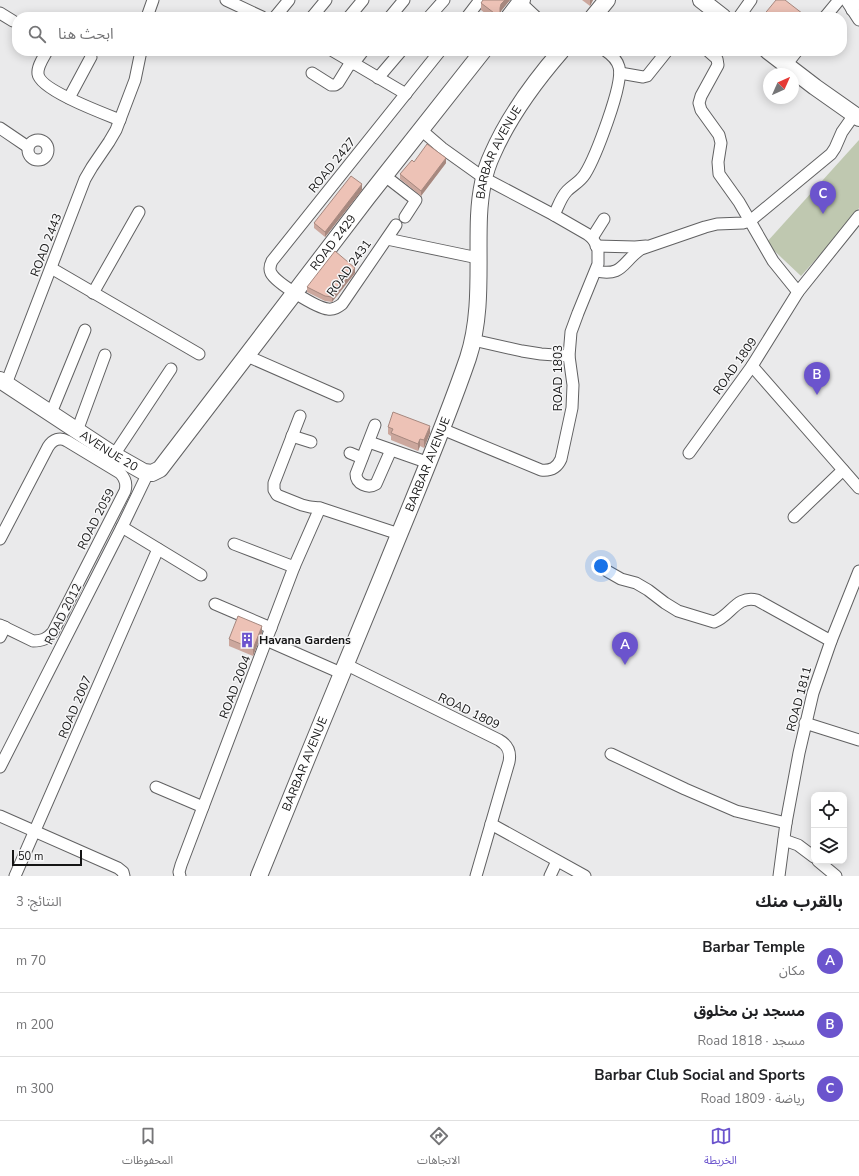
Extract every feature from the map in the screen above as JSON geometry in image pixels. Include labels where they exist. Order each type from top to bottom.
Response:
[{"type":"street","points":[[149,12],[153,0]]},
{"type":"street","points":[[226,0],[245,4],[255,12]]},
{"type":"street","points":[[279,12],[289,0]]},
{"type":"street","points":[[316,12],[326,0]]},
{"type":"street","points":[[353,12],[363,0]]},
{"type":"street","points":[[394,12],[404,0]]},
{"type":"street","points":[[434,12],[444,0]]},
{"type":"street","points":[[471,12],[480,0]]},
{"type":"street","points":[[596,12],[601,0]]},
{"type":"street","points":[[597,12],[607,0]]},
{"type":"street","points":[[701,0],[714,12]]},
{"type":"street","points":[[742,12],[750,0]]},
{"type":"street","points":[[829,12],[839,0]]},
{"type":"street","points":[[859,0],[849,5],[859,20]]},
{"type":"street","points":[[513,12],[521,1],[531,12]]},
{"type":"street","points":[[0,13],[12,20]]},
{"type":"street","points":[[44,56],[38,68],[39,77],[43,82],[69,98],[120,120]]},
{"type":"street","name":"ROAD 2443","points":[[3,382],[51,268],[88,173],[112,138],[120,120],[135,80],[140,56]]},
{"type":"street","points":[[341,56],[406,94]]},
{"type":"street","points":[[312,73],[331,85],[335,85],[358,56]]},
{"type":"street","points":[[378,78],[397,56]]},
{"type":"street","name":"ROAD 2427","points":[[294,293],[273,276],[270,267],[272,261],[436,56]]},
{"type":"street","name":"ROAD 2429","points":[[247,356],[420,129],[479,56]]},
{"type":"street","name":"BARBAR AVENUE","points":[[259,876],[429,463],[465,366],[473,340],[478,306],[480,203],[484,178],[492,155],[509,122],[530,89],[557,56]]},
{"type":"street","points":[[554,215],[564,196],[586,172],[608,122],[620,76],[617,61],[613,56]]},
{"type":"street","points":[[620,76],[647,76],[662,56]]},
{"type":"street","points":[[714,56],[717,59],[718,65],[701,96],[699,103],[703,113],[719,135],[719,174],[739,202],[773,260],[798,292]]},
{"type":"street","points":[[596,271],[604,273],[615,272],[636,252],[711,225],[736,224],[750,221],[831,154],[842,132],[856,116],[774,56]]},
{"type":"street","points":[[786,65],[793,56]]},
{"type":"street","points":[[69,98],[91,57]]},
{"type":"street","points":[[0,128],[28,146]]},
{"type":"street","points":[[420,129],[442,148],[484,178],[554,215],[594,242],[635,247],[652,245]]},
{"type":"street","points":[[385,176],[416,200],[405,217]]},
{"type":"street","points":[[93,293],[139,212]]},
{"type":"street","name":"ROAD 1809","points":[[689,452],[752,366],[798,292],[859,216]]},
{"type":"street","points":[[594,242],[604,219]]},
{"type":"street","name":"ROAD 2431","points":[[294,293],[327,309],[339,307],[396,225]]},
{"type":"street","points":[[387,239],[478,258]]},
{"type":"street","name":"ROAD 1803","points":[[442,429],[541,470],[551,470],[556,467],[561,459],[571,416],[573,385],[569,356],[574,322],[596,271],[599,258],[594,242]]},
{"type":"street","points":[[51,268],[199,354]]},
{"type":"street","points":[[51,414],[85,330]]},
{"type":"street","points":[[473,340],[522,351],[569,356]]},
{"type":"street","points":[[77,431],[105,355]]},
{"type":"street","points":[[247,356],[338,396]]},
{"type":"street","name":"AVENUE 20","points":[[3,382],[114,456],[144,472],[152,473],[160,469],[247,356]]},
{"type":"street","points":[[752,366],[859,488]]},
{"type":"street","points":[[114,456],[171,370]]},
{"type":"street","points":[[300,416],[274,483],[275,492],[280,496],[310,508],[320,508],[399,534]]},
{"type":"street","points":[[375,425],[356,474],[356,478],[360,483],[372,486],[378,482],[391,450]]},
{"type":"street","points":[[292,436],[311,442]]},
{"type":"street","name":"ROAD 2059","points":[[0,539],[48,447],[55,440],[61,439],[67,441],[120,473],[126,483],[125,491],[53,632],[49,637],[44,640],[32,641],[2,630]]},
{"type":"street","points":[[369,442],[429,463]]},
{"type":"street","points":[[350,454],[362,458]]},
{"type":"street","points":[[794,517],[843,470]]},
{"type":"street","name":"ROAD 2012","points":[[0,767],[148,473]]},
{"type":"street","name":"ROAD 2004","points":[[180,876],[179,868],[294,567],[320,508]]},
{"type":"street","points":[[122,527],[201,575]]},
{"type":"street","points":[[234,544],[294,567]]},
{"type":"street","name":"ROAD 2007","points":[[15,876],[158,549]]},
{"type":"street","name":"ROAD 1811","points":[[778,876],[786,823],[805,723],[813,693],[831,641],[859,570]]},
{"type":"street","points":[[607,571],[621,579],[636,583],[678,611],[714,622],[719,620],[734,606],[752,598],[831,641]]},
{"type":"street","points":[[216,604],[271,628]]},
{"type":"street","name":"ROAD 1809","points":[[266,640],[343,669],[505,744],[509,751],[510,758],[476,876]]},
{"type":"street","points":[[805,723],[859,740]]},
{"type":"street","points":[[611,754],[736,811],[786,823]]},
{"type":"street","points":[[156,787],[203,807]]},
{"type":"street","points":[[0,816],[112,865],[123,872],[124,876]]},
{"type":"street","points":[[491,824],[585,876]]},
{"type":"street","points":[[784,840],[798,845],[811,855]]},
{"type":"street","points":[[550,876],[557,861]]},
{"type":"street","points":[[822,864],[836,876]]},
{"type":"green space","points":[[859,140],[859,208],[850,221],[801,276],[766,243]]},
{"type":"building","points":[[483,0],[505,0],[501,4],[500,12],[493,12],[481,3]]},
{"type":"building","points":[[776,0],[785,0],[801,12],[766,12]]},
{"type":"building","points":[[427,144],[446,158],[421,191],[400,174],[412,160],[414,162]]},
{"type":"building","points":[[351,176],[362,184],[325,232],[314,223]]},
{"type":"building","points":[[335,251],[355,268],[332,297],[325,296],[307,287]]},
{"type":"building","points":[[393,412],[430,426],[424,440],[420,439],[418,444],[391,433],[393,429],[388,427]]},
{"type":"building","name":"Havana Gardens","points":[[238,616],[262,626],[253,649],[229,639]]},
{"type":"place","name":"Barbar Club Social and Sports","points":[[823,214]]},
{"type":"place","name":"مسجد بن مخلوق","points":[[817,395]]},
{"type":"place","name":"Havana Gardens","points":[[247,640]]},
{"type":"place","name":"Barbar Temple","points":[[625,665]]}]
